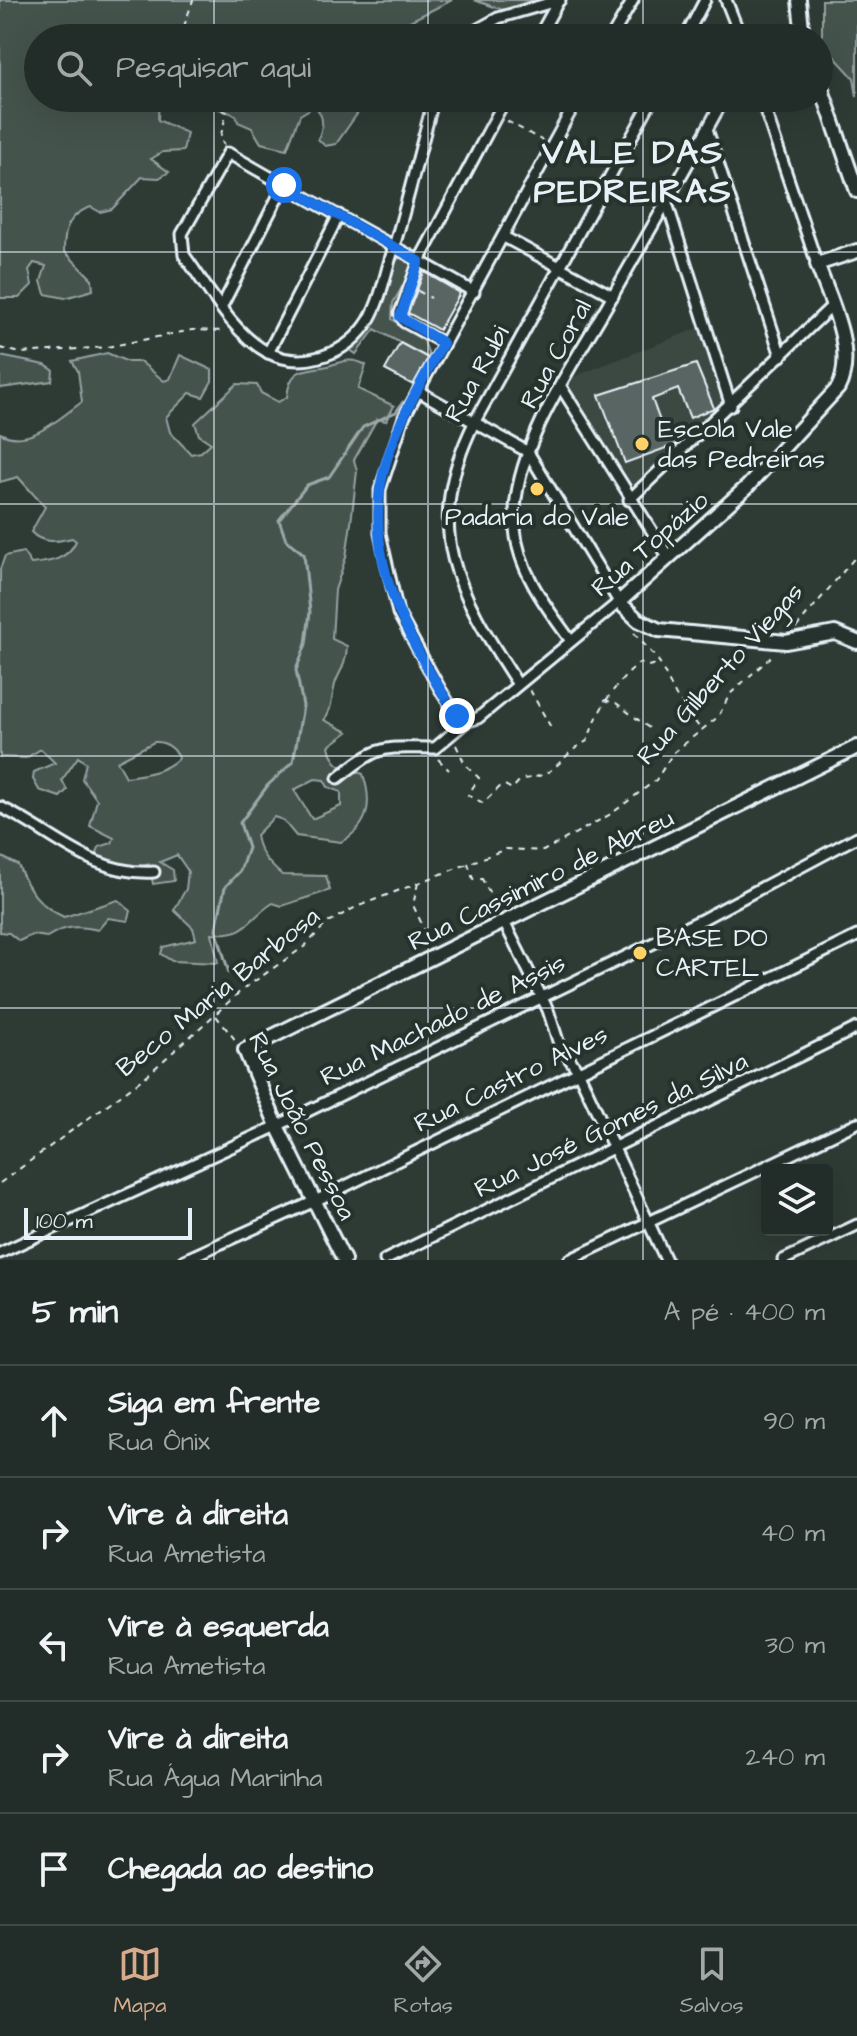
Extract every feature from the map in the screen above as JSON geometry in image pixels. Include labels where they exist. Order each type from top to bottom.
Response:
[{"type":"street","points":[[485,24],[560,0]]},
{"type":"street","points":[[546,24],[560,0]]},
{"type":"street","points":[[619,24],[633,0]]},
{"type":"street","points":[[692,24],[705,0]]},
{"type":"street","points":[[726,0],[737,24]]},
{"type":"street","points":[[799,0],[800,24]]},
{"type":"street","points":[[430,112],[395,247],[372,314],[349,342],[315,359],[285,358],[268,353],[242,331],[184,255],[181,246],[182,234],[228,153],[339,215],[395,247],[419,261],[474,292]]},
{"type":"street","points":[[443,343],[401,319],[419,261],[499,112]]},
{"type":"street","points":[[466,722],[457,716],[440,689],[398,613],[380,533],[380,490],[391,450],[418,391],[570,112]]},
{"type":"street","name":"Rua Rubi","points":[[520,681],[465,596],[450,543],[447,509],[452,474],[474,423],[645,112]]},
{"type":"street","name":"Rua Coral","points":[[571,641],[543,602],[520,557],[515,509],[528,452],[561,387],[716,112]]},
{"type":"street","points":[[629,500],[731,406],[832,306],[766,112]]},
{"type":"street","points":[[830,112],[857,191]]},
{"type":"street","points":[[707,129],[781,356]]},
{"type":"street","points":[[222,306],[284,185]]},
{"type":"street","points":[[666,200],[731,406]]},
{"type":"street","points":[[268,353],[339,215]]},
{"type":"street","points":[[504,237],[613,296]]},
{"type":"street","points":[[817,264],[857,251]]},
{"type":"street","name":"Rua Topázio","points":[[435,748],[451,738],[466,722],[478,718],[619,602],[747,487],[844,378],[844,350],[832,306]]},
{"type":"street","points":[[561,387],[629,500],[669,558]]},
{"type":"street","points":[[418,391],[528,452],[619,602],[638,620],[659,630],[786,642],[835,633],[857,642]]},
{"type":"street","points":[[338,778],[372,750],[396,745],[435,748]]},
{"type":"street","name":"Rua Cassimiro de Abreu","points":[[244,1051],[857,747]]},
{"type":"street","points":[[0,807],[69,849],[106,867],[154,872]]},
{"type":"street","name":"Rua Machado de Assis","points":[[0,1253],[277,1126],[541,995],[703,919],[857,837]]},
{"type":"street","points":[[504,922],[541,995],[559,1044],[578,1071],[645,1222],[666,1260]]},
{"type":"street","name":"Rua Castro Alves","points":[[184,1260],[315,1201],[857,936]]},
{"type":"street","name":"Rua José Gomes da Silva","points":[[385,1260],[857,1028]]},
{"type":"street","name":"Rua João Pessoa","points":[[244,1051],[277,1126],[344,1260]]},
{"type":"street","points":[[569,1260],[857,1123]]},
{"type":"street","points":[[783,1260],[857,1225]]},
{"type":"path","points":[[185,24],[193,0]]},
{"type":"path","points":[[220,138],[227,112]]},
{"type":"path","points":[[492,112],[551,145]]},
{"type":"path","points":[[410,286],[431,298]]},
{"type":"path","points":[[0,348],[21,353],[107,347],[192,330],[242,331]]},
{"type":"path","name":"Rua Gilberto Viegas","points":[[566,837],[611,814],[656,780],[673,753],[718,717],[730,694],[753,677],[786,642],[808,610],[857,555]]},
{"type":"path","points":[[638,620],[633,635],[660,663],[676,696],[700,729]]},
{"type":"path","points":[[451,738],[465,758],[465,764],[479,778],[468,795],[483,803],[503,784],[512,789],[521,779],[540,778],[559,767],[572,749],[587,741],[602,700],[639,663],[648,666],[660,663]]},
{"type":"path","points":[[520,681],[544,709],[553,731]]},
{"type":"path","points":[[602,700],[616,703],[649,728]]},
{"type":"path","points":[[435,748],[434,755],[449,770]]},
{"type":"path","name":"Beco Maria Barbosa","points":[[0,1183],[145,1077],[242,990],[305,946],[327,923],[356,907],[506,849],[543,851],[566,837]]},
{"type":"path","points":[[468,863],[473,879],[482,879],[504,922]]},
{"type":"path","points":[[418,883],[413,905],[437,956]]},
{"type":"path","name":"Rua João Pessoa","points":[[215,1015],[244,1051]]},
{"type":"shaded area","points":[[0,0],[452,0],[404,24],[24,24],[24,112],[158,112],[158,120],[187,133],[183,151],[163,152],[151,159],[169,172],[159,178],[142,177],[112,209],[100,212],[91,207],[69,223],[64,251],[92,279],[93,290],[65,298],[45,294],[41,281],[46,266],[34,263],[29,270],[32,285],[19,298],[0,298]]},
{"type":"shaded area","points":[[474,0],[533,0],[503,10]]},
{"type":"shaded area","points":[[822,0],[857,0],[857,97],[854,78],[833,55],[833,24],[822,24]]},
{"type":"shaded area","points":[[228,112],[305,112],[300,115],[287,149],[261,143],[252,128],[238,122],[236,115]]},
{"type":"shaded area","points":[[358,112],[336,144],[325,146],[318,139],[322,122],[320,114]]},
{"type":"shaded area","points":[[401,257],[408,258],[414,266],[393,303],[392,319],[424,341],[430,359],[375,329],[356,354],[349,349],[377,318],[394,262]]},
{"type":"shaded area","name":"Escola Vale das Pedreiras","points":[[701,327],[722,405],[635,485],[628,484],[570,387],[573,377]]},
{"type":"shaded area","points":[[107,353],[128,362],[141,362],[164,381],[170,379],[180,355],[212,370],[212,381],[203,397],[190,393],[166,417],[170,432],[191,454],[201,452],[211,443],[199,435],[195,423],[237,384],[257,385],[261,393],[278,402],[287,397],[291,380],[300,372],[352,360],[366,365],[358,389],[394,406],[386,421],[377,419],[354,460],[357,471],[351,523],[346,557],[335,590],[332,639],[347,646],[330,709],[324,720],[348,732],[329,746],[337,763],[363,774],[368,795],[366,813],[358,829],[341,842],[296,836],[283,820],[274,817],[256,835],[265,857],[282,875],[326,876],[330,890],[282,906],[273,903],[241,929],[212,933],[218,963],[172,961],[161,954],[163,947],[196,939],[193,928],[174,910],[186,889],[188,871],[177,855],[160,862],[173,870],[174,881],[153,884],[149,864],[113,875],[112,864],[96,857],[99,847],[112,843],[114,838],[90,826],[97,800],[82,779],[86,763],[78,757],[62,780],[67,790],[60,797],[39,790],[33,779],[34,772],[55,763],[41,749],[26,758],[0,757],[0,569],[5,556],[23,552],[31,564],[51,561],[68,552],[76,541],[72,538],[45,540],[31,532],[45,507],[18,477],[0,482],[0,433],[11,437],[33,434],[82,402],[78,371],[72,361]],"holes":[[[154,742],[169,746],[179,758],[161,769],[126,777],[117,761]],[[315,779],[324,780],[328,787],[341,792],[341,806],[312,819],[294,790]]]},
{"type":"shaded area","points":[[0,356],[45,365],[53,370],[52,381],[0,388]]},
{"type":"shaded area","points":[[0,856],[18,865],[35,896],[55,913],[64,917],[118,900],[131,911],[128,921],[108,918],[98,930],[71,928],[47,937],[32,935],[19,941],[9,933],[0,932]]},
{"type":"building","points":[[424,272],[460,293],[439,330],[408,313]]},
{"type":"building","points":[[400,343],[428,358],[413,385],[385,370]]},
{"type":"building","points":[[696,364],[714,408],[690,418],[678,389],[652,399],[662,427],[670,424],[677,444],[625,463],[599,395]]},
{"type":"waterway","points":[[229,973],[216,929],[225,887],[240,871],[248,848],[240,823],[268,785],[293,762],[303,706],[296,670],[306,644],[310,612],[304,554],[286,540],[279,520],[307,485],[329,477],[363,427],[396,412],[403,402]]},
{"type":"place","name":"Escola Vale das Pedreiras","points":[[642,444]]},
{"type":"place","name":"Padaria do Vale","points":[[537,489]]},
{"type":"place","name":"BASE DO CARTEL","points":[[640,953]]},
{"type":"district","name":"VALE DAS PEDREIRAS","points":[[633,172]]},
{"type":"route","points":[[284,185],[419,261],[400,317],[443,343],[404,417],[391,450],[380,490],[380,533],[386,572],[398,613],[420,657],[457,716]]}]
